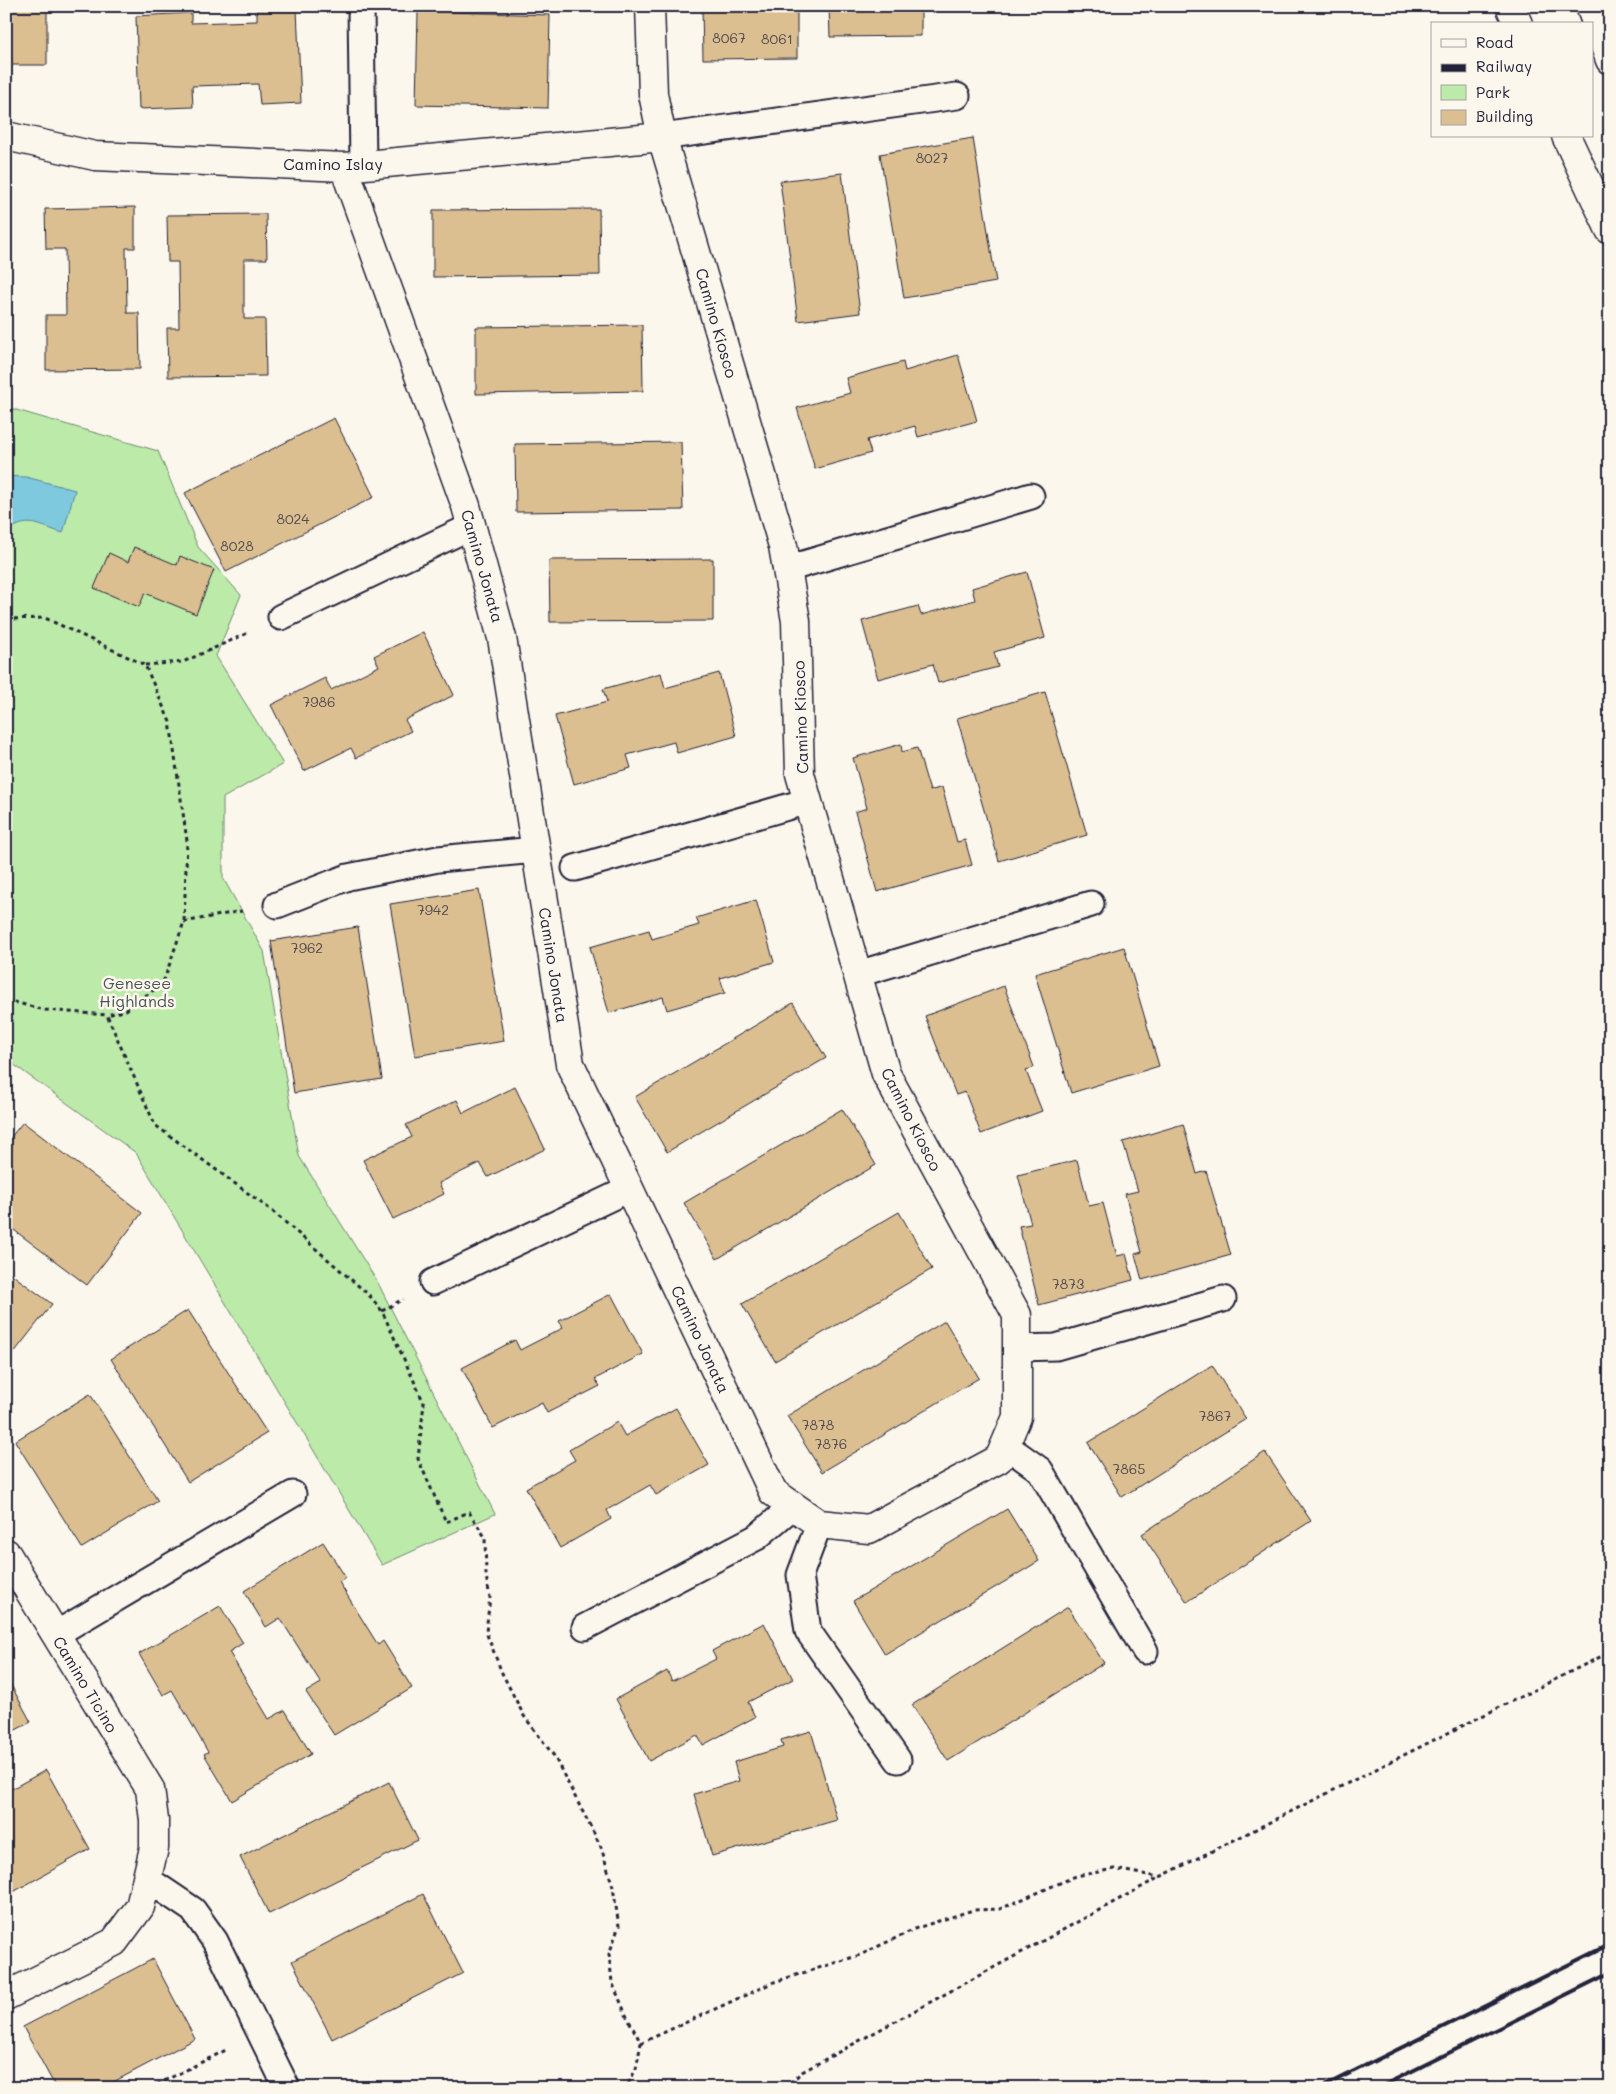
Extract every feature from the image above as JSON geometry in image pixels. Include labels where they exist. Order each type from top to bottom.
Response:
[{"type":"street","name":"Camino Kiosco","points":[[650,6],[654,94],[662,137],[780,537],[787,569],[796,621],[800,774],[886,1074],[1017,1315],[1017,1417],[1002,1452]]},
{"type":"street","points":[[1510,6],[1517,22]]},
{"type":"street","points":[[1590,6],[1610,60]]},
{"type":"street","name":"Camino Islay","points":[[6,136],[95,156],[353,166],[662,137]]},
{"type":"street","points":[[1567,138],[1610,230]]},
{"type":"street","name":"Camino Jonata","points":[[353,166],[466,506],[502,638],[570,1064],[773,1492],[819,1524],[868,1529],[1002,1452]]},
{"type":"street","name":"Camino Ticino","points":[[6,1553],[150,1789],[154,1820],[154,1848],[140,1907],[114,1942],[6,1996]]},
{"type":"lane","points":[[353,166],[361,6]]},
{"type":"lane","points":[[662,137],[957,96]]},
{"type":"lane","points":[[787,569],[1031,496]]},
{"type":"lane","points":[[282,617],[472,526]]},
{"type":"lane","points":[[575,868],[808,801]]},
{"type":"lane","points":[[277,905],[348,877],[438,859],[536,850]]},
{"type":"lane","points":[[858,974],[1091,904]]},
{"type":"lane","points":[[432,1282],[629,1188]]},
{"type":"lane","points":[[1017,1348],[1056,1347],[1223,1300]]},
{"type":"lane","points":[[1002,1452],[1040,1470],[1145,1651]]},
{"type":"lane","points":[[56,1634],[293,1494]]},
{"type":"lane","points":[[585,1626],[757,1537],[793,1506]]},
{"type":"lane","points":[[819,1524],[800,1575],[808,1631],[898,1760]]},
{"type":"lane","points":[[147,1879],[193,1910],[215,1941],[287,2088]]},
{"type":"path","points":[[6,619],[45,618],[145,665],[182,662],[282,617]]},
{"type":"path","points":[[6,1000],[45,1010],[107,1015],[126,1010],[163,983],[184,922],[187,841],[170,722],[145,665]]},
{"type":"path","points":[[184,922],[277,905]]},
{"type":"path","points":[[107,1015],[155,1125],[271,1210],[369,1294],[382,1311],[424,1403],[418,1460],[446,1522],[469,1512],[485,1537],[486,1576],[490,1597],[486,1632],[502,1673],[524,1716],[554,1756],[601,1847],[613,1887],[618,1926],[609,1954],[612,1982],[641,2043],[636,2070],[626,2088]]},
{"type":"path","points":[[784,2088],[802,2072],[1160,1877],[1610,1652]]},
{"type":"path","points":[[641,2043],[774,1982],[860,1955],[916,1928],[973,1910],[1000,1909],[1076,1876],[1114,1869],[1160,1877]]},
{"type":"path","points":[[150,2088],[260,2033]]},
{"type":"green space","name":"Genesee Highlands","points":[[6,407],[158,451],[198,547],[241,595],[216,656],[283,764],[223,798],[223,878],[264,951],[299,1156],[378,1283],[495,1514],[382,1565],[136,1153],[6,1059]]},
{"type":"water","points":[[6,476],[26,477],[75,490],[63,533],[40,525],[27,523],[20,524],[6,533]]},
{"type":"building","points":[[6,6],[47,6],[47,65],[6,65]]},
{"type":"building","points":[[702,6],[797,6],[797,58],[703,59]]},
{"type":"building","points":[[829,6],[921,6],[921,36],[830,37]]},
{"type":"building","points":[[297,9],[301,103],[260,105],[258,84],[192,86],[193,107],[139,109],[136,16],[191,13],[191,23],[257,21],[257,10]]},
{"type":"building","points":[[418,11],[550,15],[548,108],[416,105]]},
{"type":"building","points":[[973,138],[996,282],[904,298],[880,154]]},
{"type":"building","points":[[842,173],[860,313],[798,321],[780,181]]},
{"type":"building","points":[[135,207],[135,248],[126,248],[127,313],[139,313],[140,369],[46,370],[46,315],[66,315],[65,249],[46,249],[45,209]]},
{"type":"building","points":[[599,209],[600,275],[433,277],[433,210]]},
{"type":"building","points":[[266,214],[267,259],[244,259],[244,319],[265,319],[266,376],[168,377],[167,328],[179,328],[178,262],[168,262],[167,215]]},
{"type":"building","points":[[642,325],[643,391],[476,394],[476,327]]},
{"type":"building","points":[[958,355],[977,421],[918,437],[915,426],[867,440],[871,453],[815,469],[797,408],[850,393],[846,378],[903,362],[905,371]]},
{"type":"building","points":[[334,418],[374,497],[226,572],[185,493]]},
{"type":"building","points":[[681,442],[683,510],[516,512],[515,444]]},
{"type":"building","points":[[134,547],[177,565],[180,556],[214,570],[196,614],[145,593],[139,607],[94,588],[109,553],[128,562]]},
{"type":"building","points":[[713,559],[713,621],[550,622],[549,560]]},
{"type":"building","points":[[1027,572],[1045,638],[994,652],[998,667],[938,683],[933,664],[878,679],[862,621],[918,606],[921,615],[975,600],[972,588]]},
{"type":"building","points":[[423,632],[454,695],[405,720],[411,731],[356,758],[351,748],[304,771],[271,705],[325,678],[331,690],[379,666],[374,656]]},
{"type":"building","points":[[661,673],[665,688],[719,673],[736,736],[677,753],[674,742],[627,755],[631,768],[574,784],[555,716],[607,702],[603,689]]},
{"type":"building","points":[[1045,692],[1087,835],[999,861],[957,718]]},
{"type":"building","points":[[901,744],[902,752],[917,748],[930,791],[942,787],[957,842],[965,840],[972,865],[877,892],[855,812],[867,808],[853,758]]},
{"type":"building","points":[[479,890],[504,1041],[415,1056],[390,904]]},
{"type":"building","points":[[756,900],[774,962],[720,978],[725,993],[667,1010],[663,997],[609,1013],[590,947],[649,930],[652,939],[699,925],[696,918]]},
{"type":"building","points":[[358,927],[382,1079],[294,1093],[271,941]]},
{"type":"building","points":[[1124,947],[1159,1066],[1071,1093],[1035,974]]},
{"type":"building","points":[[1004,986],[1034,1067],[1026,1071],[1042,1111],[981,1134],[965,1092],[956,1095],[925,1016]]},
{"type":"building","points":[[793,1003],[826,1058],[667,1152],[635,1097]]},
{"type":"building","points":[[515,1087],[545,1149],[488,1177],[480,1163],[439,1183],[444,1194],[393,1219],[363,1160],[412,1137],[406,1125],[457,1100],[463,1113]]},
{"type":"building","points":[[842,1109],[876,1165],[717,1259],[684,1203]]},
{"type":"building","points":[[23,1122],[142,1213],[87,1285],[6,1224],[6,1143]]},
{"type":"building","points":[[1183,1124],[1197,1174],[1206,1171],[1231,1255],[1142,1280],[1135,1254],[1142,1252],[1125,1194],[1138,1191],[1123,1142]]},
{"type":"building","points":[[1077,1160],[1089,1206],[1103,1203],[1117,1256],[1126,1254],[1133,1280],[1039,1305],[1019,1226],[1031,1224],[1018,1175]]},
{"type":"building","points":[[899,1212],[932,1269],[775,1361],[742,1304]]},
{"type":"building","points":[[6,1270],[52,1304],[6,1363]]},
{"type":"building","points":[[611,1294],[643,1354],[595,1379],[600,1386],[547,1413],[542,1403],[493,1428],[462,1368],[515,1340],[520,1350],[563,1328],[559,1321]]},
{"type":"building","points":[[188,1310],[267,1433],[188,1482],[111,1359]]},
{"type":"building","points":[[945,1321],[979,1378],[822,1472],[787,1416]]},
{"type":"building","points":[[1212,1365],[1246,1419],[1122,1497],[1088,1443]]},
{"type":"building","points":[[90,1394],[158,1501],[82,1548],[15,1441]]},
{"type":"building","points":[[676,1408],[709,1465],[656,1495],[650,1485],[607,1510],[611,1519],[560,1548],[526,1488],[575,1460],[569,1450],[617,1422],[625,1436]]},
{"type":"building","points":[[1265,1452],[1311,1521],[1187,1602],[1142,1534]]},
{"type":"building","points":[[1007,1509],[1039,1561],[885,1654],[853,1601]]},
{"type":"building","points":[[323,1542],[346,1578],[339,1582],[378,1645],[383,1641],[412,1688],[334,1735],[306,1692],[321,1683],[280,1618],[266,1627],[244,1591]]},
{"type":"building","points":[[220,1606],[243,1643],[229,1652],[269,1719],[285,1710],[311,1754],[232,1801],[204,1754],[208,1752],[172,1690],[163,1695],[139,1654]]},
{"type":"building","points":[[1068,1607],[1104,1663],[948,1761],[912,1705]]},
{"type":"building","points":[[764,1623],[793,1679],[748,1702],[755,1717],[703,1745],[697,1735],[649,1761],[616,1699],[667,1671],[672,1681],[716,1659],[712,1651]]},
{"type":"building","points":[[6,1676],[31,1722],[6,1735]]},
{"type":"building","points":[[811,1731],[837,1820],[712,1856],[694,1794],[739,1781],[734,1762],[783,1747],[781,1740]]},
{"type":"building","points":[[46,1770],[90,1849],[6,1896],[6,1792]]},
{"type":"building","points":[[389,1782],[418,1840],[269,1914],[240,1857]]},
{"type":"building","points":[[423,1894],[463,1973],[332,2039],[292,1961]]},
{"type":"building","points":[[153,1959],[195,2039],[102,2088],[56,2088],[23,2027]]},
{"type":"railway","points":[[1320,2088],[1610,1944]]},
{"type":"railway","points":[[1378,2088],[1610,1973]]}]
